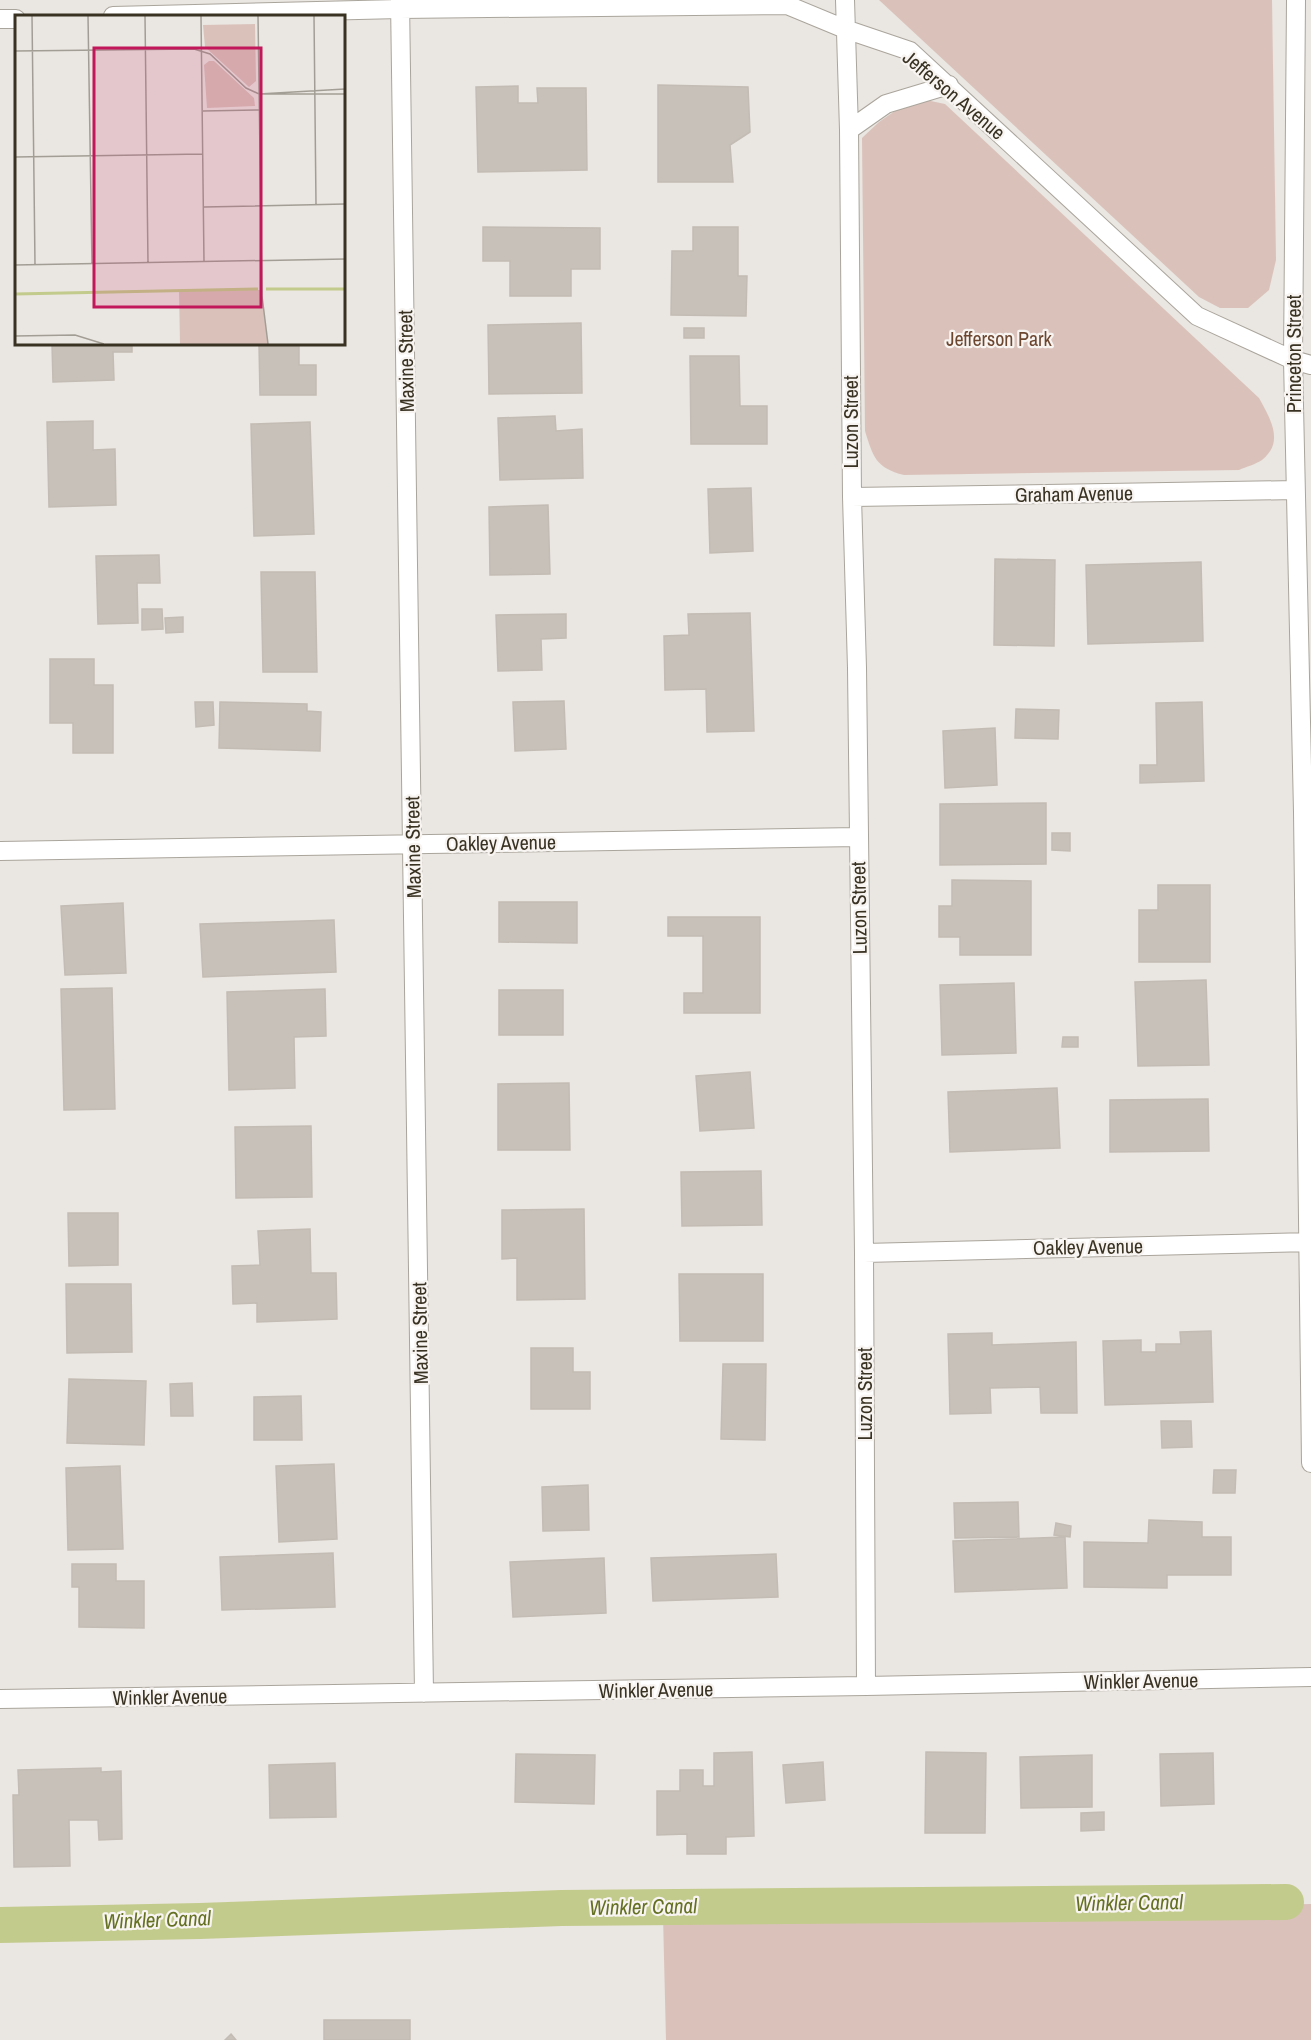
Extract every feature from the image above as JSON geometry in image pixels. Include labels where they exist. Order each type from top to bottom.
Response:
[{"type":"street","name":"Luzon Street","points":[[845,0],[849,130],[852,497],[864,1252],[866,1686]]},
{"type":"street","name":"Princeton Street","points":[[1296,0],[1293,360],[1304,812],[1311,1463]]},
{"type":"street","name":"Jefferson Avenue","points":[[139,15],[400,5],[787,5],[845,29],[910,51],[1197,316],[1293,360],[1311,365]]},
{"type":"street","name":"Maxine Street","points":[[400,5],[424,1693]]},
{"type":"street","points":[[849,130],[886,105],[949,86]]},
{"type":"street","points":[[1293,360],[1311,352]]},
{"type":"street","name":"Graham Avenue","points":[[852,497],[1295,490]]},
{"type":"street","name":"Oakley Avenue","points":[[0,851],[858,837]]},
{"type":"street","name":"Oakley Avenue","points":[[864,1252],[1310,1242]]},
{"type":"street","name":"Winkler Avenue","points":[[0,1699],[1311,1677]]},
{"type":"green space","points":[[879,0],[1272,0],[1276,260],[1269,290],[1248,308],[1220,308],[1199,297]]},
{"type":"green space","name":"Jefferson Park","points":[[926,100],[945,104],[1259,398],[1271,422],[1274,438],[1273,446],[1262,460],[1239,470],[904,475],[881,465],[873,455],[865,431],[862,138],[879,122],[905,104]]},
{"type":"green space","points":[[1311,1904],[1311,2040],[666,2040],[663,1916]]},
{"type":"building","points":[[658,85],[748,87],[750,132],[730,145],[733,182],[658,182]]},
{"type":"building","points":[[518,86],[518,103],[538,103],[537,88],[586,88],[587,170],[478,172],[476,87]]},
{"type":"building","points":[[483,227],[600,228],[600,269],[571,269],[571,296],[510,296],[510,261],[483,261]]},
{"type":"building","points":[[693,227],[738,227],[738,276],[747,276],[746,316],[671,315],[672,251],[693,251]]},
{"type":"building","points":[[581,323],[582,393],[489,394],[488,325]]},
{"type":"building","points":[[684,328],[704,328],[704,338],[684,338]]},
{"type":"building","points":[[52,345],[132,345],[132,352],[113,352],[114,380],[53,382]]},
{"type":"building","points":[[259,345],[299,345],[299,365],[316,365],[316,395],[260,395]]},
{"type":"building","points":[[690,356],[739,356],[740,406],[767,406],[767,444],[691,444]]},
{"type":"building","points":[[555,416],[556,431],[582,429],[583,478],[500,480],[498,418]]},
{"type":"building","points":[[93,421],[93,450],[115,449],[116,505],[49,507],[47,422]]},
{"type":"building","points":[[310,422],[314,534],[254,536],[251,424]]},
{"type":"building","points":[[751,488],[753,551],[710,553],[708,489]]},
{"type":"building","points":[[548,505],[550,574],[490,575],[489,507]]},
{"type":"building","points":[[159,555],[160,583],[137,583],[138,623],[98,624],[96,556]]},
{"type":"building","points":[[995,559],[1055,560],[1054,646],[994,645]]},
{"type":"building","points":[[1201,562],[1203,641],[1088,644],[1086,565]]},
{"type":"building","points":[[261,572],[315,572],[317,672],[263,672]]},
{"type":"building","points":[[142,609],[162,609],[163,629],[142,630]]},
{"type":"building","points":[[750,613],[754,731],[707,732],[706,689],[665,690],[664,636],[689,635],[688,614]]},
{"type":"building","points":[[566,614],[566,638],[541,639],[542,670],[498,671],[496,615]]},
{"type":"building","points":[[183,617],[183,632],[166,633],[165,618]]},
{"type":"building","points":[[50,659],[94,659],[94,685],[113,685],[113,753],[73,753],[73,723],[50,723]]},
{"type":"building","points":[[564,701],[566,749],[515,751],[513,702]]},
{"type":"building","points":[[195,702],[213,702],[214,725],[196,727]]},
{"type":"building","points":[[220,702],[307,704],[307,711],[321,712],[320,751],[219,748]]},
{"type":"building","points":[[1202,702],[1204,781],[1140,783],[1140,765],[1157,765],[1156,703]]},
{"type":"building","points":[[1016,709],[1059,710],[1058,739],[1015,738]]},
{"type":"building","points":[[995,728],[997,785],[945,788],[943,731]]},
{"type":"building","points":[[1046,803],[1046,864],[940,865],[940,804]]},
{"type":"building","points":[[1052,833],[1070,833],[1070,851],[1052,850]]},
{"type":"building","points":[[952,880],[1031,881],[1031,955],[960,955],[960,937],[939,937],[939,906],[952,906]]},
{"type":"building","points":[[1158,885],[1210,885],[1210,962],[1139,962],[1139,910],[1158,910]]},
{"type":"building","points":[[499,902],[577,902],[577,943],[499,942]]},
{"type":"building","points":[[123,903],[126,973],[65,975],[61,906]]},
{"type":"building","points":[[668,917],[760,917],[760,1013],[684,1013],[684,993],[703,993],[703,936],[668,936]]},
{"type":"building","points":[[334,920],[336,972],[203,977],[200,924]]},
{"type":"building","points":[[1206,980],[1209,1065],[1138,1066],[1135,982]]},
{"type":"building","points":[[1014,983],[1016,1053],[942,1055],[940,985]]},
{"type":"building","points":[[112,988],[115,1109],[64,1110],[61,989]]},
{"type":"building","points":[[325,989],[326,1036],[294,1037],[295,1088],[229,1090],[227,992]]},
{"type":"building","points":[[499,990],[563,990],[563,1035],[499,1035]]},
{"type":"building","points":[[1063,1037],[1078,1037],[1078,1047],[1062,1047]]},
{"type":"building","points":[[750,1072],[754,1128],[700,1131],[696,1076]]},
{"type":"building","points":[[569,1083],[570,1150],[498,1150],[498,1084]]},
{"type":"building","points":[[1057,1088],[1060,1148],[950,1152],[948,1092]]},
{"type":"building","points":[[1208,1099],[1209,1151],[1110,1152],[1110,1100]]},
{"type":"building","points":[[311,1126],[312,1197],[236,1198],[235,1127]]},
{"type":"building","points":[[761,1171],[762,1225],[682,1226],[681,1172]]},
{"type":"building","points":[[584,1209],[585,1299],[517,1300],[517,1258],[502,1259],[502,1210]]},
{"type":"building","points":[[68,1213],[118,1213],[118,1265],[69,1266]]},
{"type":"building","points":[[310,1229],[311,1273],[336,1273],[337,1319],[257,1322],[257,1303],[233,1304],[232,1266],[260,1265],[258,1231]]},
{"type":"building","points":[[679,1274],[763,1274],[763,1341],[680,1341]]},
{"type":"building","points":[[66,1284],[131,1284],[132,1352],[67,1353]]},
{"type":"building","points":[[1211,1331],[1213,1402],[1105,1405],[1103,1341],[1141,1340],[1141,1352],[1156,1352],[1156,1344],[1181,1344],[1180,1332]]},
{"type":"building","points":[[992,1333],[992,1345],[1076,1342],[1077,1413],[1041,1413],[1040,1387],[990,1388],[991,1413],[950,1414],[948,1334]]},
{"type":"building","points":[[531,1348],[573,1348],[573,1372],[590,1372],[590,1409],[531,1409]]},
{"type":"building","points":[[723,1364],[766,1364],[765,1440],[721,1439]]},
{"type":"building","points":[[69,1379],[146,1381],[144,1445],[67,1443]]},
{"type":"building","points":[[192,1383],[193,1416],[171,1416],[170,1384]]},
{"type":"building","points":[[301,1396],[302,1440],[254,1440],[254,1397]]},
{"type":"building","points":[[1161,1421],[1191,1421],[1192,1447],[1162,1448]]},
{"type":"building","points":[[334,1464],[337,1539],[279,1542],[276,1466]]},
{"type":"building","points":[[120,1466],[123,1549],[68,1550],[66,1468]]},
{"type":"building","points":[[1214,1470],[1236,1470],[1235,1493],[1213,1493]]},
{"type":"building","points":[[588,1485],[589,1530],[543,1531],[542,1487]]},
{"type":"building","points":[[1018,1502],[1019,1537],[955,1538],[954,1503]]},
{"type":"building","points":[[1149,1520],[1202,1522],[1202,1537],[1231,1537],[1231,1575],[1167,1575],[1167,1588],[1084,1587],[1084,1542],[1148,1543]]},
{"type":"building","points":[[1056,1523],[1071,1526],[1070,1537],[1054,1535]]},
{"type":"building","points":[[1065,1537],[1067,1588],[955,1592],[953,1541]]},
{"type":"building","points":[[333,1553],[335,1607],[222,1610],[220,1557]]},
{"type":"building","points":[[776,1554],[778,1597],[653,1601],[651,1558]]},
{"type":"building","points":[[604,1558],[606,1613],[513,1617],[510,1562]]},
{"type":"building","points":[[72,1564],[116,1564],[116,1581],[144,1581],[144,1628],[79,1627],[79,1587],[72,1587]]},
{"type":"building","points":[[752,1752],[754,1836],[726,1837],[726,1854],[687,1854],[687,1834],[657,1835],[657,1791],[680,1791],[680,1770],[703,1770],[703,1786],[714,1786],[714,1753]]},
{"type":"building","points":[[926,1752],[986,1753],[985,1833],[925,1833]]},
{"type":"building","points":[[1213,1753],[1214,1804],[1161,1806],[1160,1754]]},
{"type":"building","points":[[516,1754],[595,1755],[594,1804],[515,1802]]},
{"type":"building","points":[[1092,1755],[1092,1807],[1021,1808],[1020,1757]]},
{"type":"building","points":[[823,1762],[825,1800],[786,1803],[783,1765]]},
{"type":"building","points":[[335,1763],[336,1817],[270,1818],[269,1765]]},
{"type":"building","points":[[101,1768],[101,1772],[121,1771],[122,1839],[99,1840],[98,1820],[69,1820],[70,1866],[14,1867],[13,1795],[19,1795],[18,1770]]},
{"type":"building","points":[[1104,1812],[1104,1830],[1081,1831],[1081,1813]]},
{"type":"building","points":[[324,2020],[410,2020],[410,2040],[324,2040]]},
{"type":"building","points":[[231,2034],[236,2040],[225,2040]]},
{"type":"waterway","name":"Winkler Canal","points":[[0,1925],[200,1921],[561,1908],[1286,1902]]}]
